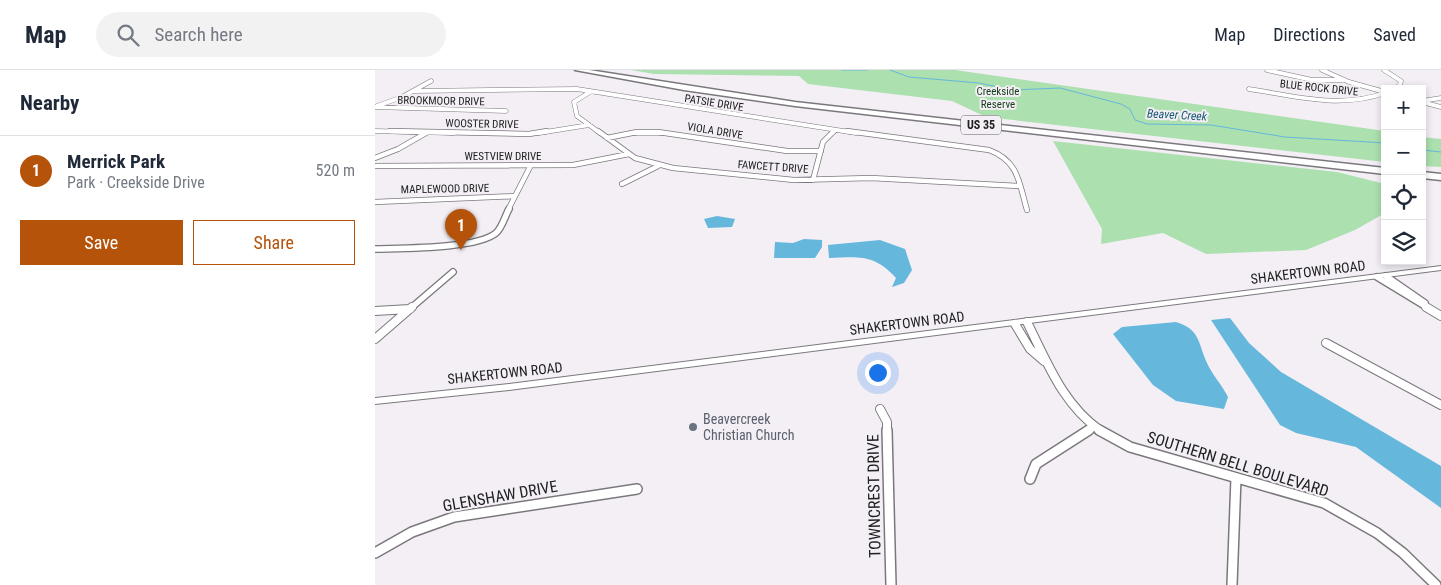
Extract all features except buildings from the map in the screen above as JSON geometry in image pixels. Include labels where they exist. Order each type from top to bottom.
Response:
[{"type":"highway","name":"US 35","points":[[579,70],[795,104],[1381,171]]},
{"type":"highway","name":"US 35","points":[[596,70],[776,98],[1381,166]]},
{"type":"highway","points":[[1426,171],[1441,173]]},
{"type":"highway","points":[[1426,176],[1441,178]]},
{"type":"street","points":[[1267,70],[1312,80],[1342,80]]},
{"type":"street","points":[[1322,70],[1342,80],[1381,92]]},
{"type":"street","points":[[1384,70],[1401,81],[1401,85]]},
{"type":"street","points":[[375,106],[414,91],[431,81]]},
{"type":"street","name":"PATSIE DRIVE","points":[[414,91],[555,88],[592,91],[835,130],[985,150],[1009,159],[1019,186]]},
{"type":"street","name":"BLUE ROCK DRIVE","points":[[1249,89],[1351,102],[1370,100],[1381,95]]},
{"type":"street","name":"FAWCETT DRIVE","points":[[592,91],[579,97],[574,102],[576,115],[629,154],[658,166],[787,180],[868,178],[1019,186]]},
{"type":"street","points":[[1426,100],[1441,98]]},
{"type":"street","points":[[1426,102],[1441,107]]},
{"type":"street","name":"BROOKMOOR DRIVE","points":[[375,106],[397,109],[506,111]]},
{"type":"street","name":"WOOSTER DRIVE","points":[[375,132],[534,134],[589,125]]},
{"type":"street","points":[[813,180],[825,140],[835,130]]},
{"type":"street","points":[[375,158],[398,149],[427,132]]},
{"type":"street","name":"VIOLA DRIVE","points":[[607,138],[637,132],[658,132],[787,151],[821,151]]},
{"type":"street","name":"WESTVIEW DRIVE","points":[[375,166],[589,163],[629,154]]},
{"type":"street","points":[[375,249],[478,241],[497,232],[531,165]]},
{"type":"street","points":[[622,184],[658,166]]},
{"type":"street","points":[[1019,186],[1027,210]]},
{"type":"street","name":"MAPLEWOOD DRIVE","points":[[375,202],[413,198],[462,200],[515,196]]},
{"type":"street","name":"SHAKERTOWN ROAD","points":[[375,401],[509,387],[1015,324],[1441,268]]},
{"type":"street","points":[[375,339],[453,272]]},
{"type":"street","points":[[1381,277],[1413,301],[1441,316]]},
{"type":"street","points":[[375,311],[411,308]]},
{"type":"street","name":"SOUTHERN BELL BOULEVARD","points":[[1027,322],[1041,348],[1044,361],[1071,406],[1093,427],[1130,447],[1312,499],[1351,517],[1396,548],[1436,585]]},
{"type":"street","name":"SOUTHERN BELL BOULEVARD","points":[[1015,324],[1030,349],[1044,361]]},
{"type":"street","points":[[1326,343],[1441,405]]},
{"type":"street","name":"TOWNCREST DRIVE","points":[[880,409],[887,422],[891,585]]},
{"type":"street","points":[[1029,480],[1036,464],[1093,427]]},
{"type":"street","points":[[1232,585],[1236,478]]},
{"type":"street","name":"GLENSHAW DRIVE","points":[[375,553],[412,532],[454,517],[637,489]]},
{"type":"green space","name":"Creekside Reserve","points":[[631,70],[955,70],[1381,130],[1381,162],[986,117],[952,101],[808,84],[799,76],[654,74]]},
{"type":"green space","points":[[1426,137],[1441,139],[1441,167],[1426,166]]},
{"type":"green space","points":[[1053,141],[1337,172],[1381,183],[1381,215],[1355,230],[1306,250],[1206,254],[1163,233],[1101,244],[1102,229]]},
{"type":"water","points":[[717,216],[735,219],[732,227],[708,228],[704,219]]},
{"type":"water","points":[[804,239],[822,240],[822,247],[815,258],[774,258],[775,242],[793,243]]},
{"type":"water","points":[[880,240],[905,249],[912,270],[904,283],[892,287],[896,278],[888,270],[873,261],[858,258],[829,258],[828,245]]},
{"type":"water","points":[[1230,318],[1249,343],[1281,372],[1441,466],[1441,508],[1356,447],[1296,433],[1280,425],[1211,320]]},
{"type":"water","points":[[1176,322],[1190,329],[1197,338],[1209,367],[1228,397],[1224,409],[1176,401],[1153,385],[1113,334],[1122,327]]},
{"type":"waterway","name":"Beaver Creek","points":[[842,70],[867,70]]},
{"type":"waterway","name":"Beaver Creek","points":[[890,70],[909,77],[979,83],[1012,90],[1060,88],[1121,104],[1130,109],[1135,120],[1147,124],[1211,125],[1285,137],[1381,143]]},
{"type":"waterway","name":"Beaver Creek","points":[[1426,150],[1441,152]]},
{"type":"place","name":"Merrick Park","points":[[461,250]]},
{"type":"place","name":"Beavercreek Christian Church","points":[[693,427]]}]
